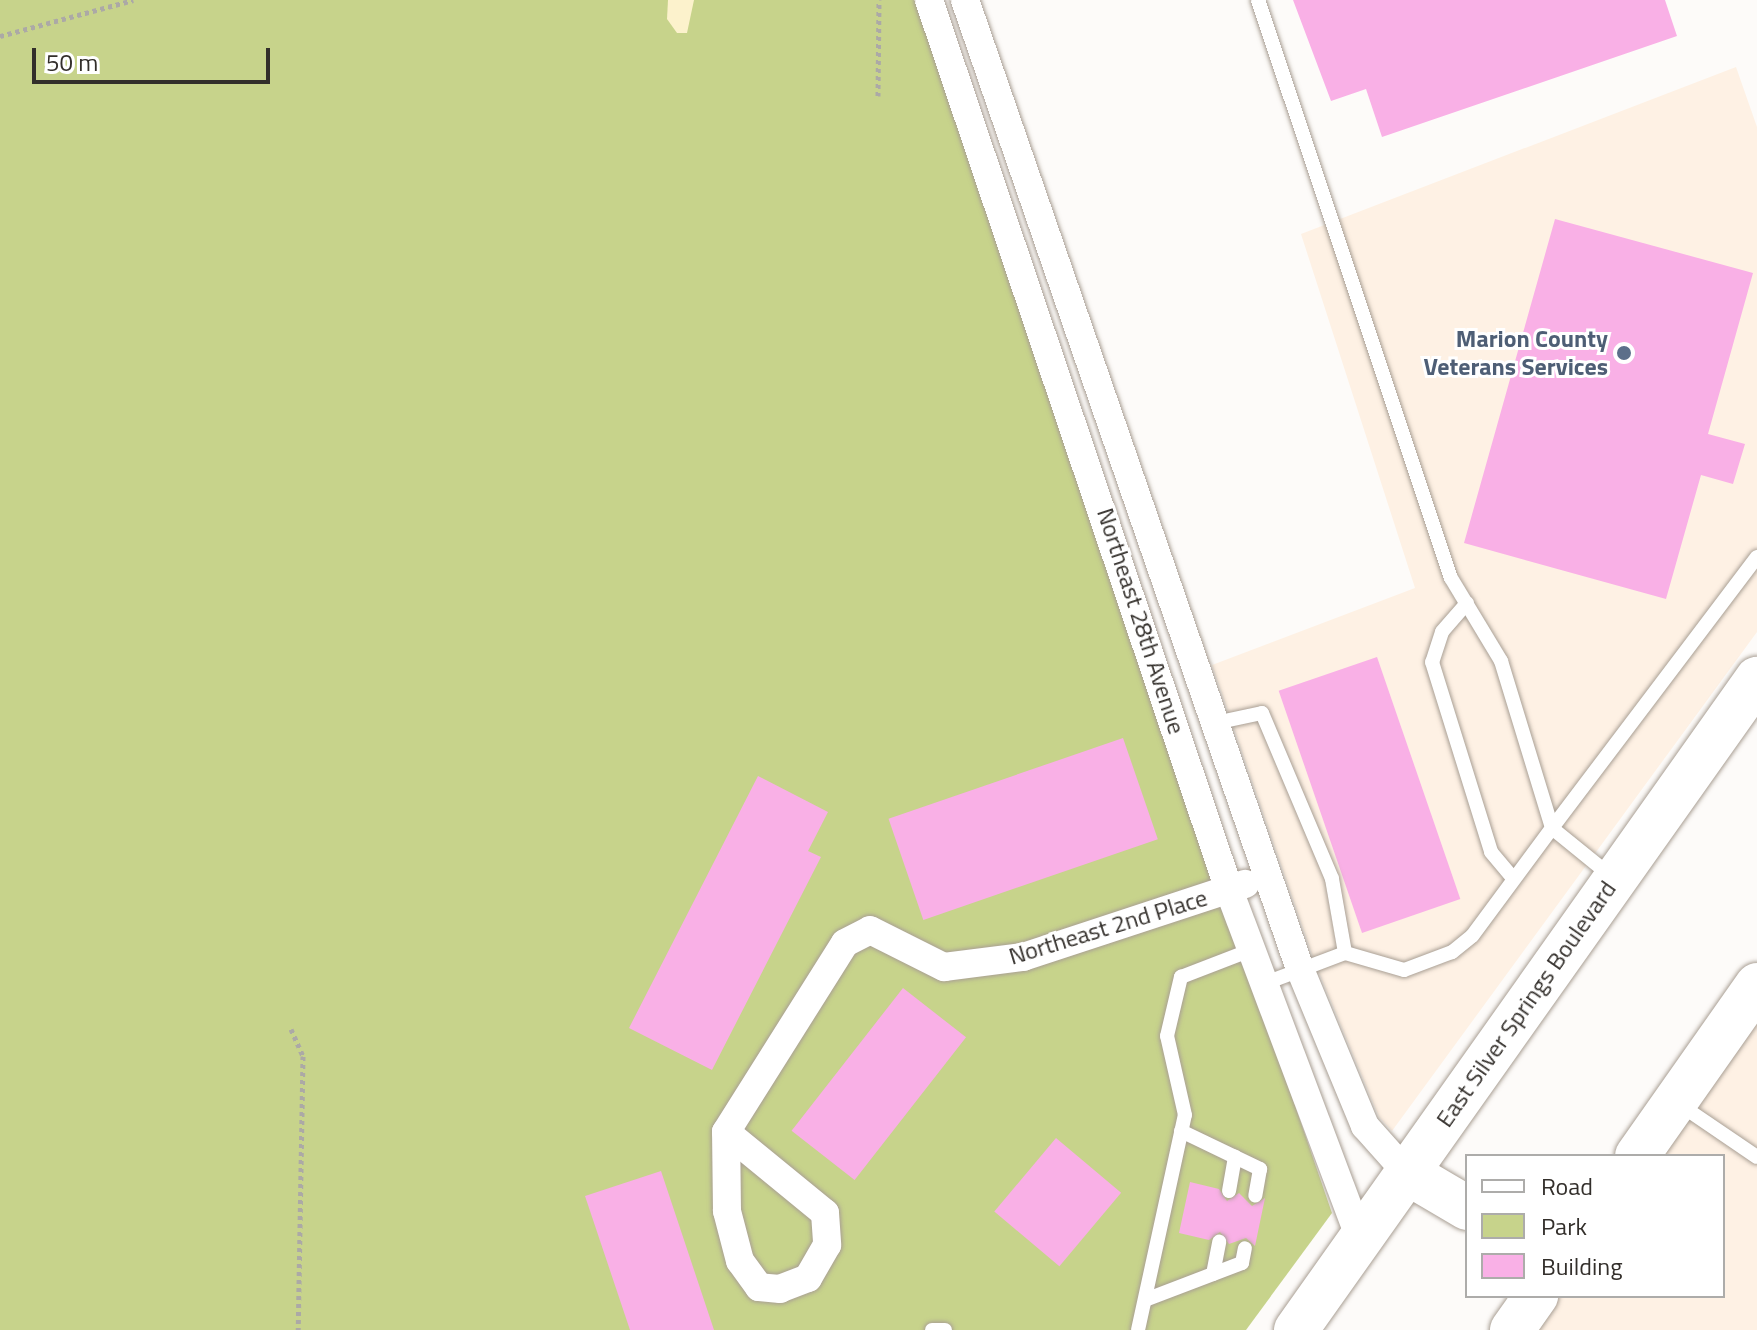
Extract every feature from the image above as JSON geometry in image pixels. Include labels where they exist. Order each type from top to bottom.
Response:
[{"type":"main road","name":"East Silver Springs Boulevard","points":[[1296,1330],[1757,679]]},
{"type":"main road","points":[[1638,1154],[1757,985]]},
{"type":"main road","points":[[1406,1172],[1465,1207]]},
{"type":"main road","points":[[1479,1330],[1501,1298]]},
{"type":"main road","points":[[1512,1330],[1535,1298]]},
{"type":"street","name":"Northeast 28th Avenue","points":[[929,0],[1229,890],[1360,1239]]},
{"type":"street","name":"Northeast 28th Avenue","points":[[965,0],[1300,969],[1365,1126],[1406,1172]]},
{"type":"street","name":"Northeast 2nd Place","points":[[726,1132],[845,943],[870,930],[944,967],[1023,957],[1267,876]]},
{"type":"street","points":[[726,1132],[825,1213],[827,1245],[808,1278],[780,1289],[759,1287],[740,1261],[727,1211],[726,1132]]},
{"type":"lane","points":[[1258,0],[1451,578],[1501,661],[1552,828],[1614,879]]},
{"type":"lane","points":[[1263,984],[1345,953],[1404,970],[1452,952],[1514,879],[1757,557]]},
{"type":"lane","points":[[1467,603],[1442,632],[1432,662],[1491,852],[1514,879]]},
{"type":"lane","points":[[1215,723],[1262,713],[1332,879],[1345,953]]},
{"type":"lane","points":[[1138,1330],[1185,1115],[1167,1036],[1181,977],[1251,950]]},
{"type":"lane","points":[[1676,1101],[1757,1157]]},
{"type":"lane","points":[[1181,1131],[1260,1169],[1255,1196]]},
{"type":"lane","points":[[1229,1191],[1235,1157]]},
{"type":"lane","points":[[1213,1274],[1219,1242]]},
{"type":"lane","points":[[1145,1300],[1242,1263],[1245,1248]]},
{"type":"lane","points":[[932,1330],[945,1330]]},
{"type":"path","points":[[0,36],[133,0]]},
{"type":"path","points":[[878,96],[879,0]]},
{"type":"path","points":[[291,1029],[303,1056],[298,1330]]},
{"type":"shaded area","points":[[1736,67],[1757,127],[1757,632],[1392,1131],[1379,1117],[1315,963],[1212,665],[1415,588],[1301,234]]},
{"type":"shaded area","points":[[1757,1015],[1757,1330],[1534,1330],[1557,1298],[1725,1298],[1725,1154],[1659,1154]]},
{"type":"green space","points":[[0,0],[915,0],[1332,1213],[1246,1330],[0,1330]]},
{"type":"sand","points":[[668,0],[694,0],[687,33],[677,33],[667,19]]},
{"type":"building","points":[[1293,0],[1665,0],[1677,36],[1382,137],[1366,89],[1331,101]]},
{"type":"building","name":"Marion County Veterans Services","points":[[1555,219],[1753,273],[1708,434],[1745,444],[1733,484],[1701,475],[1666,599],[1464,543]]},
{"type":"building","points":[[1377,657],[1460,899],[1362,933],[1279,691]]},
{"type":"building","points":[[1123,738],[1158,839],[923,920],[889,819]]},
{"type":"building","points":[[758,776],[828,812],[808,851],[821,857],[712,1070],[629,1028]]},
{"type":"building","points":[[903,988],[966,1037],[855,1180],[792,1131]]},
{"type":"building","points":[[1056,1138],[1121,1193],[1059,1266],[994,1212]]},
{"type":"building","points":[[661,1171],[714,1330],[630,1330],[585,1196]]},
{"type":"building","points":[[1190,1182],[1219,1189],[1227,1201],[1239,1193],[1252,1206],[1265,1198],[1255,1246],[1246,1238],[1229,1244],[1220,1232],[1209,1240],[1179,1233]]},
{"type":"place","name":"Marion County Veterans Services","points":[[1624,353]]}]
